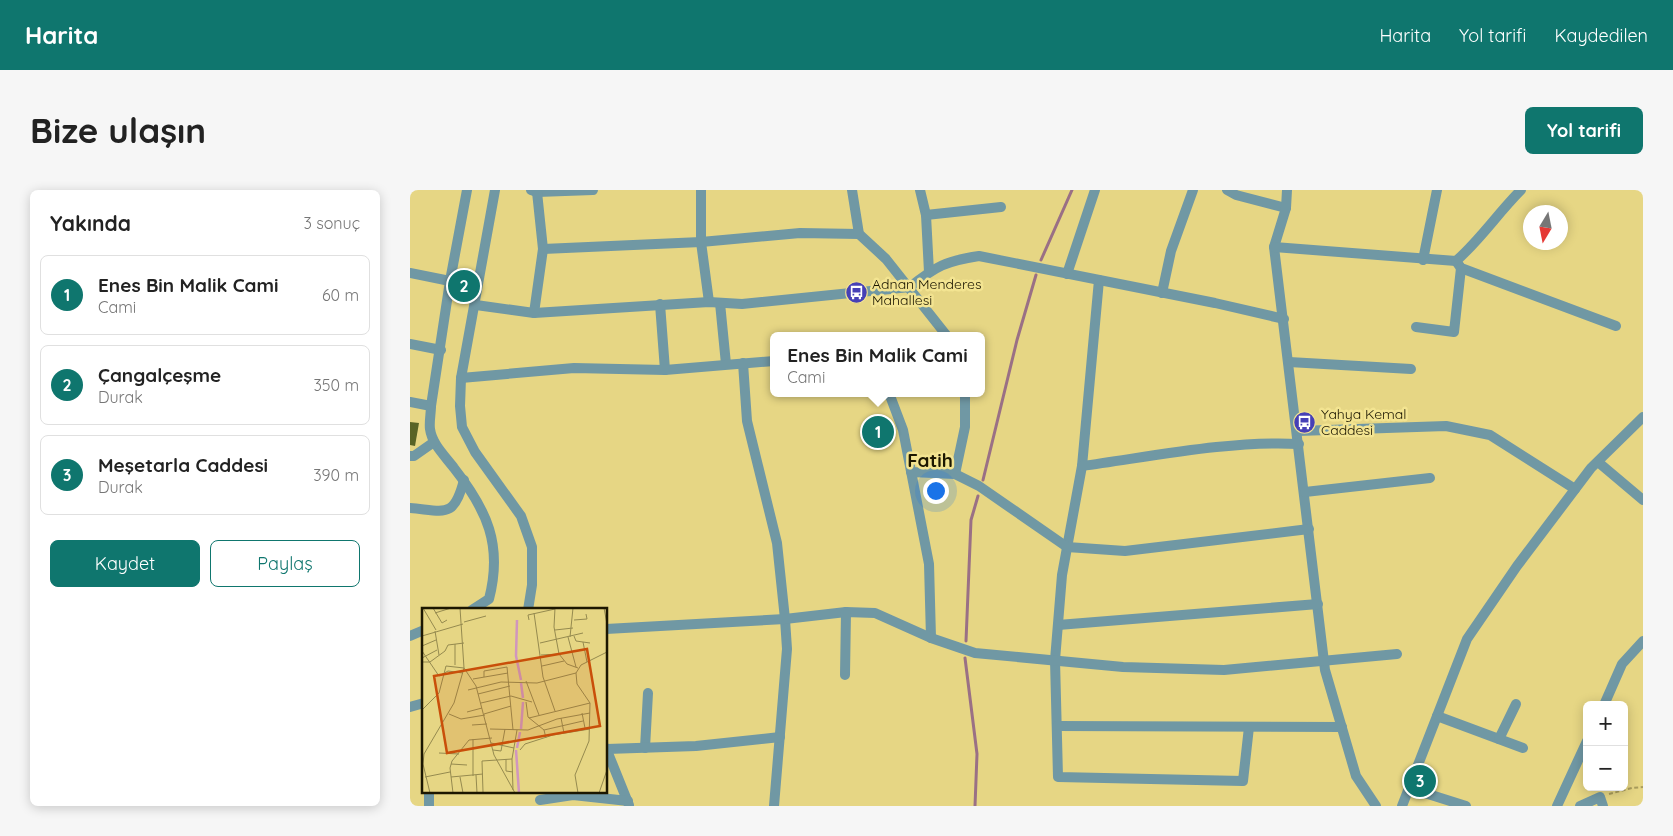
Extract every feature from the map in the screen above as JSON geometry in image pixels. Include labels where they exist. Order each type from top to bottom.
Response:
[{"type":"street","points":[[467,190],[450,281],[431,406],[430,428],[434,442],[464,480],[489,524],[494,542],[495,562],[489,598],[475,608]]},
{"type":"street","points":[[495,190],[476,305],[461,378],[460,406],[462,427],[475,452],[521,516],[532,547],[532,585],[528,608]]},
{"type":"street","points":[[534,313],[543,249],[534,191],[593,190]]},
{"type":"street","points":[[701,190],[701,242],[709,302]]},
{"type":"street","points":[[852,190],[859,234],[886,259],[944,332]]},
{"type":"street","points":[[920,190],[926,215],[929,272]]},
{"type":"street","points":[[1067,274],[1095,190]]},
{"type":"street","points":[[1162,293],[1171,251],[1193,190]]},
{"type":"street","points":[[1228,190],[1236,195],[1286,208]]},
{"type":"street","points":[[1287,190],[1286,208],[1274,247],[1298,431],[1324,661],[1356,776],[1376,806]]},
{"type":"street","points":[[1423,260],[1437,190]]},
{"type":"street","points":[[1416,327],[1454,332],[1458,264],[1504,206],[1521,190]]},
{"type":"street","points":[[926,215],[1001,207]]},
{"type":"street","points":[[543,249],[701,242],[800,233],[859,234]]},
{"type":"street","points":[[1274,247],[1458,264],[1616,326]]},
{"type":"street","points":[[476,305],[534,313],[660,304],[709,302],[742,304],[910,288],[929,272],[950,260],[980,256],[1284,319]]},
{"type":"street","points":[[410,273],[450,281]]},
{"type":"street","points":[[1099,280],[1082,466],[1067,547],[1055,660],[1058,778],[1243,781],[1249,727]]},
{"type":"street","points":[[720,303],[726,364]]},
{"type":"street","points":[[660,304],[665,370]]},
{"type":"street","points":[[410,344],[441,350]]},
{"type":"street","points":[[461,378],[574,368],[665,370],[770,362]]},
{"type":"street","points":[[1289,362],[1411,369]]},
{"type":"street","points":[[743,363],[747,421],[777,543],[785,619],[787,649],[774,806]]},
{"type":"street","points":[[891,397],[903,430],[929,564],[931,638]]},
{"type":"street","points":[[955,474],[965,427],[964,397]]},
{"type":"street","points":[[410,402],[431,406]]},
{"type":"street","points":[[1402,806],[1468,639],[1517,566],[1576,489],[1598,462],[1643,417]]},
{"type":"street","points":[[1298,431],[1446,426],[1481,433],[1490,435],[1576,489]]},
{"type":"street","points":[[410,456],[414,456],[434,442]]},
{"type":"street","points":[[1082,466],[1225,448],[1277,443],[1299,444]]},
{"type":"street","points":[[1598,462],[1643,500]]},
{"type":"street","points":[[911,472],[955,474],[979,486],[1067,547],[1126,551],[1309,529]]},
{"type":"street","points":[[1305,492],[1430,478]]},
{"type":"street","points":[[410,508],[437,512],[448,510],[458,501],[464,480]]},
{"type":"street","points":[[1058,625],[1318,604]]},
{"type":"street","points":[[845,675],[846,612]]},
{"type":"street","points":[[608,629],[785,619],[846,612],[875,613],[931,638],[975,652],[1122,666],[1224,670],[1397,654]]},
{"type":"street","points":[[410,636],[422,631]]},
{"type":"street","points":[[1606,701],[1622,664],[1643,641]]},
{"type":"street","points":[[645,748],[648,693]]},
{"type":"street","points":[[1499,739],[1516,704]]},
{"type":"street","points":[[1437,716],[1523,748]]},
{"type":"street","points":[[1057,726],[1342,727]]},
{"type":"street","points":[[608,748],[696,746],[780,738]]},
{"type":"street","points":[[1557,806],[1585,746]]},
{"type":"street","points":[[539,800],[573,795],[628,803],[608,751]]},
{"type":"street","points":[[1409,788],[1466,806]]},
{"type":"street","points":[[1580,806],[1601,802]]},
{"type":"path","points":[[1601,802],[1632,788],[1643,787]]},
{"type":"building","points":[[880,415],[891,443],[876,449],[864,421]]},
{"type":"building","points":[[410,422],[419,423],[415,446],[410,445]]},
{"type":"waterway","points":[[1041,260],[1072,190]]},
{"type":"waterway","points":[[983,480],[1017,340],[1036,275]]},
{"type":"waterway","points":[[966,641],[971,520],[978,496]]},
{"type":"waterway","points":[[965,658],[977,754],[975,806]]},
{"type":"place","name":"Çangalçeşme","points":[[464,286]]},
{"type":"place","name":"Adnan Menderes Mahallesi","points":[[856,292]]},
{"type":"place","name":"Yahya Kemal Caddesi","points":[[1305,422]]},
{"type":"place","name":"Enes Bin Malik Cami","points":[[878,432]]},
{"type":"place","name":"Meşetarla Caddesi","points":[[1420,781]]},
{"type":"district","name":"Fatih","points":[[930,460]]}]
